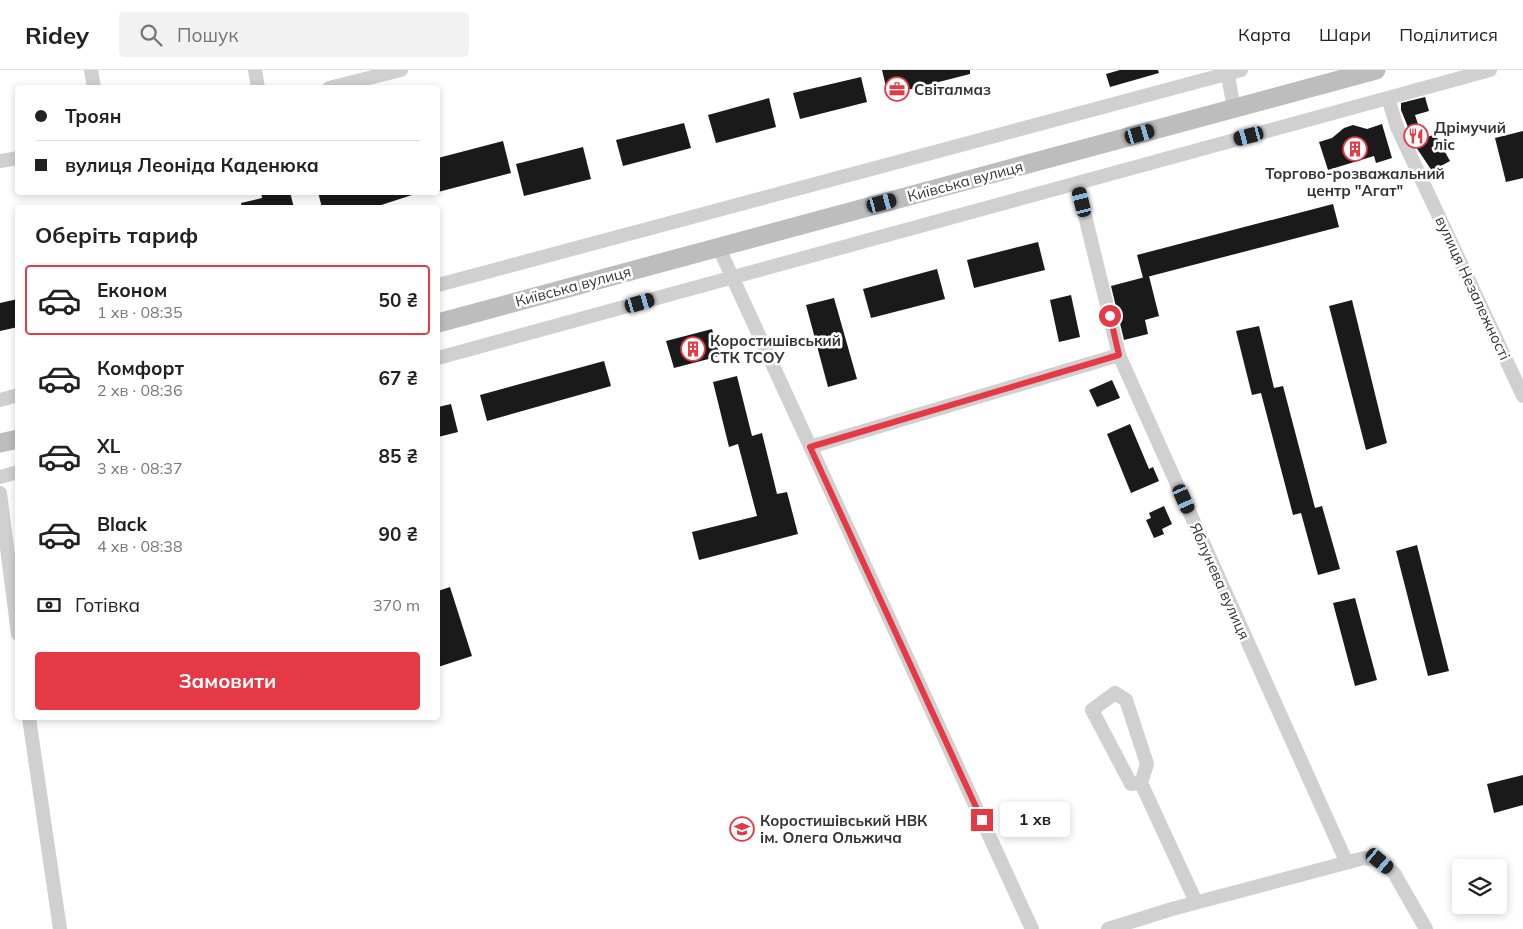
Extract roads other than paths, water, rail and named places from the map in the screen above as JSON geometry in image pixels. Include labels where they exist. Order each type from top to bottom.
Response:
[{"type":"main road","name":"Київська вулиця","points":[[440,322],[1376,70]]},
{"type":"main road","points":[[0,444],[15,440]]},
{"type":"street","points":[[91,70],[94,85]]},
{"type":"street","points":[[255,70],[258,85]]},
{"type":"street","points":[[341,85],[401,70]]},
{"type":"street","points":[[440,357],[1490,70]]},
{"type":"street","points":[[440,284],[1232,71],[1234,109]]},
{"type":"street","name":"вулиця Незалежності","points":[[1388,98],[1397,127],[1523,396]]},
{"type":"street","points":[[0,161],[15,158]]},
{"type":"street","name":"Яблунева вулиця","points":[[1077,183],[1119,355],[1346,861]]},
{"type":"street","points":[[718,246],[1032,929]]},
{"type":"street","points":[[810,447],[1119,355]]},
{"type":"street","points":[[0,400],[15,396]]},
{"type":"street","points":[[0,477],[15,473]]},
{"type":"street","points":[[0,493],[15,610]]},
{"type":"street","points":[[1141,783],[1131,784],[1092,710],[1115,693],[1126,700],[1147,764],[1141,783],[1196,902]]},
{"type":"street","points":[[29,720],[60,929]]},
{"type":"street","points":[[1108,929],[1196,902],[1346,861],[1364,858],[1380,861],[1394,873],[1426,929]]},
{"type":"place","name":"Світалмаз","points":[[897,89]]},
{"type":"place","name":"Дрімучий ліс","points":[[1416,136]]},
{"type":"place","name":"Торгово-розважальний центр \"Агат\"","points":[[1355,149]]},
{"type":"place","name":"Коростишівський СТК ТСОУ","points":[[693,349]]},
{"type":"place","name":"Коростишівський НВК ім. Олега Ольжича","points":[[742,829]]}]
